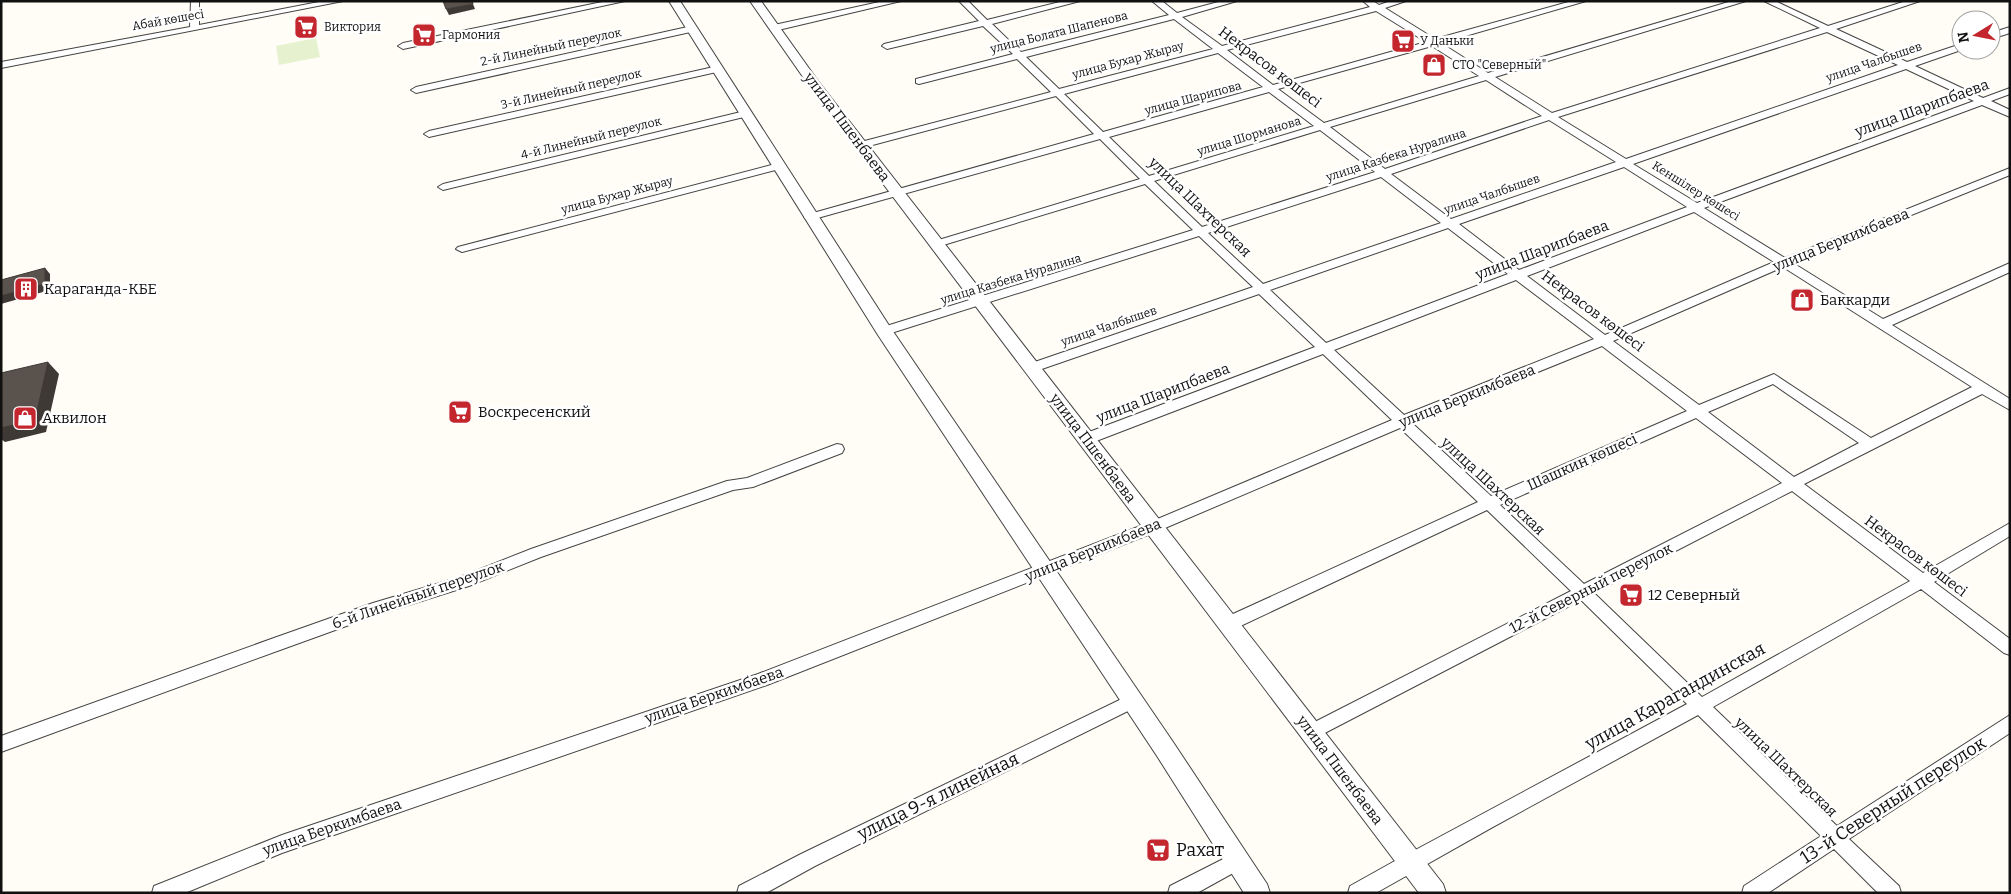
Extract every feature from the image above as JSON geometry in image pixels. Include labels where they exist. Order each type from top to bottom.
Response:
[{"type":"street","points":[[194,28],[195,1]]},
{"type":"street","name":"Абай көшесі","points":[[1,65],[339,1]]},
{"type":"street","points":[[403,46],[621,1]]},
{"type":"street","points":[[674,1],[884,331],[1045,570],[1258,893]]},
{"type":"street","name":"улица Пшенбаева","points":[[756,1],[897,193],[1434,893]]},
{"type":"street","points":[[774,28],[897,1]]},
{"type":"street","name":"улица Шахтерская","points":[[962,1],[1201,232],[1583,592],[1892,893]]},
{"type":"street","points":[[887,46],[1076,1]]},
{"type":"street","name":"Некрасов көшесі","points":[[1156,1],[2010,648]]},
{"type":"street","name":"улица Болата Шапенова","points":[[919,81],[1233,1]]},
{"type":"street","name":"Кеншілер көшесі","points":[[1366,1],[2010,406]]},
{"type":"street","name":"улица Бухар Жырау","points":[[861,145],[1402,1]]},
{"type":"street","name":"улица Шарипова","points":[[810,217],[1582,1]]},
{"type":"street","name":"улица Шорманова","points":[[936,244],[1488,76],[1742,1]]},
{"type":"street","points":[[1768,1],[2010,114]]},
{"type":"street","name":"улица Казбека Нуралина","points":[[884,331],[1201,232],[1551,116],[1916,1]]},
{"type":"street","name":"2-й Линейный переулок","points":[[416,90],[692,29]]},
{"type":"street","name":"улица Чалбышев","points":[[1031,368],[1951,50]]},
{"type":"street","name":"3-й Линейный переулок","points":[[429,134],[718,69]]},
{"type":"street","name":"улица Шарипбаева","points":[[1086,439],[2010,91]]},
{"type":"street","name":"4-й Линейный переулок","points":[[443,187],[745,114]]},
{"type":"street","name":"улица Бухар Жырау","points":[[462,249],[779,166]]},
{"type":"street","name":"улица Беркимбаева","points":[[161,893],[282,844],[761,680],[1045,570],[1604,340],[1783,263],[2010,171]]},
{"type":"street","points":[[1881,325],[2010,267]]},
{"type":"street","name":"Шашкин көшесі","points":[[1228,624],[1488,503],[1774,378],[1870,444]]},
{"type":"street","name":"12-й Северный переулок","points":[[1311,732],[1793,483],[1982,388]]},
{"type":"street","name":"6-й Линейный переулок","points":[[1,744],[373,610],[464,582],[536,553],[732,485],[748,482],[836,449]]},
{"type":"street","name":"улица Карагандинская","points":[[1357,893],[1410,862],[1700,706],[1923,581],[2010,529]]},
{"type":"street","name":"улица 9-я линейная","points":[[746,893],[808,860],[1132,701]]},
{"type":"street","name":"13-й Северный переулок","points":[[1751,893],[2010,723]]},
{"type":"street","points":[[1177,893],[1237,861]]},
{"type":"green space","points":[[316,38],[320,57],[279,65],[276,46]]},
{"type":"building","points":[[443,1],[472,1],[473,4],[446,9]]},
{"type":"building","points":[[45,268],[45,284],[1,296],[1,280]]},
{"type":"building","points":[[48,362],[35,420],[1,428],[1,373]]},
{"type":"place","name":"Виктория","points":[[306,27]]},
{"type":"place","name":"Гармония","points":[[424,35]]},
{"type":"place","name":"У Даньки","points":[[1403,41]]},
{"type":"place","name":"СТО \"Северный\"","points":[[1434,65]]},
{"type":"place","name":"Караганда-КБЕ","points":[[26,289]]},
{"type":"place","name":"Баккарди","points":[[1802,300]]},
{"type":"place","name":"Воскресенский","points":[[460,412]]},
{"type":"place","name":"Аквилон","points":[[25,418]]},
{"type":"place","name":"12 Северный","points":[[1631,595]]},
{"type":"place","name":"Рахат","points":[[1158,850]]}]
